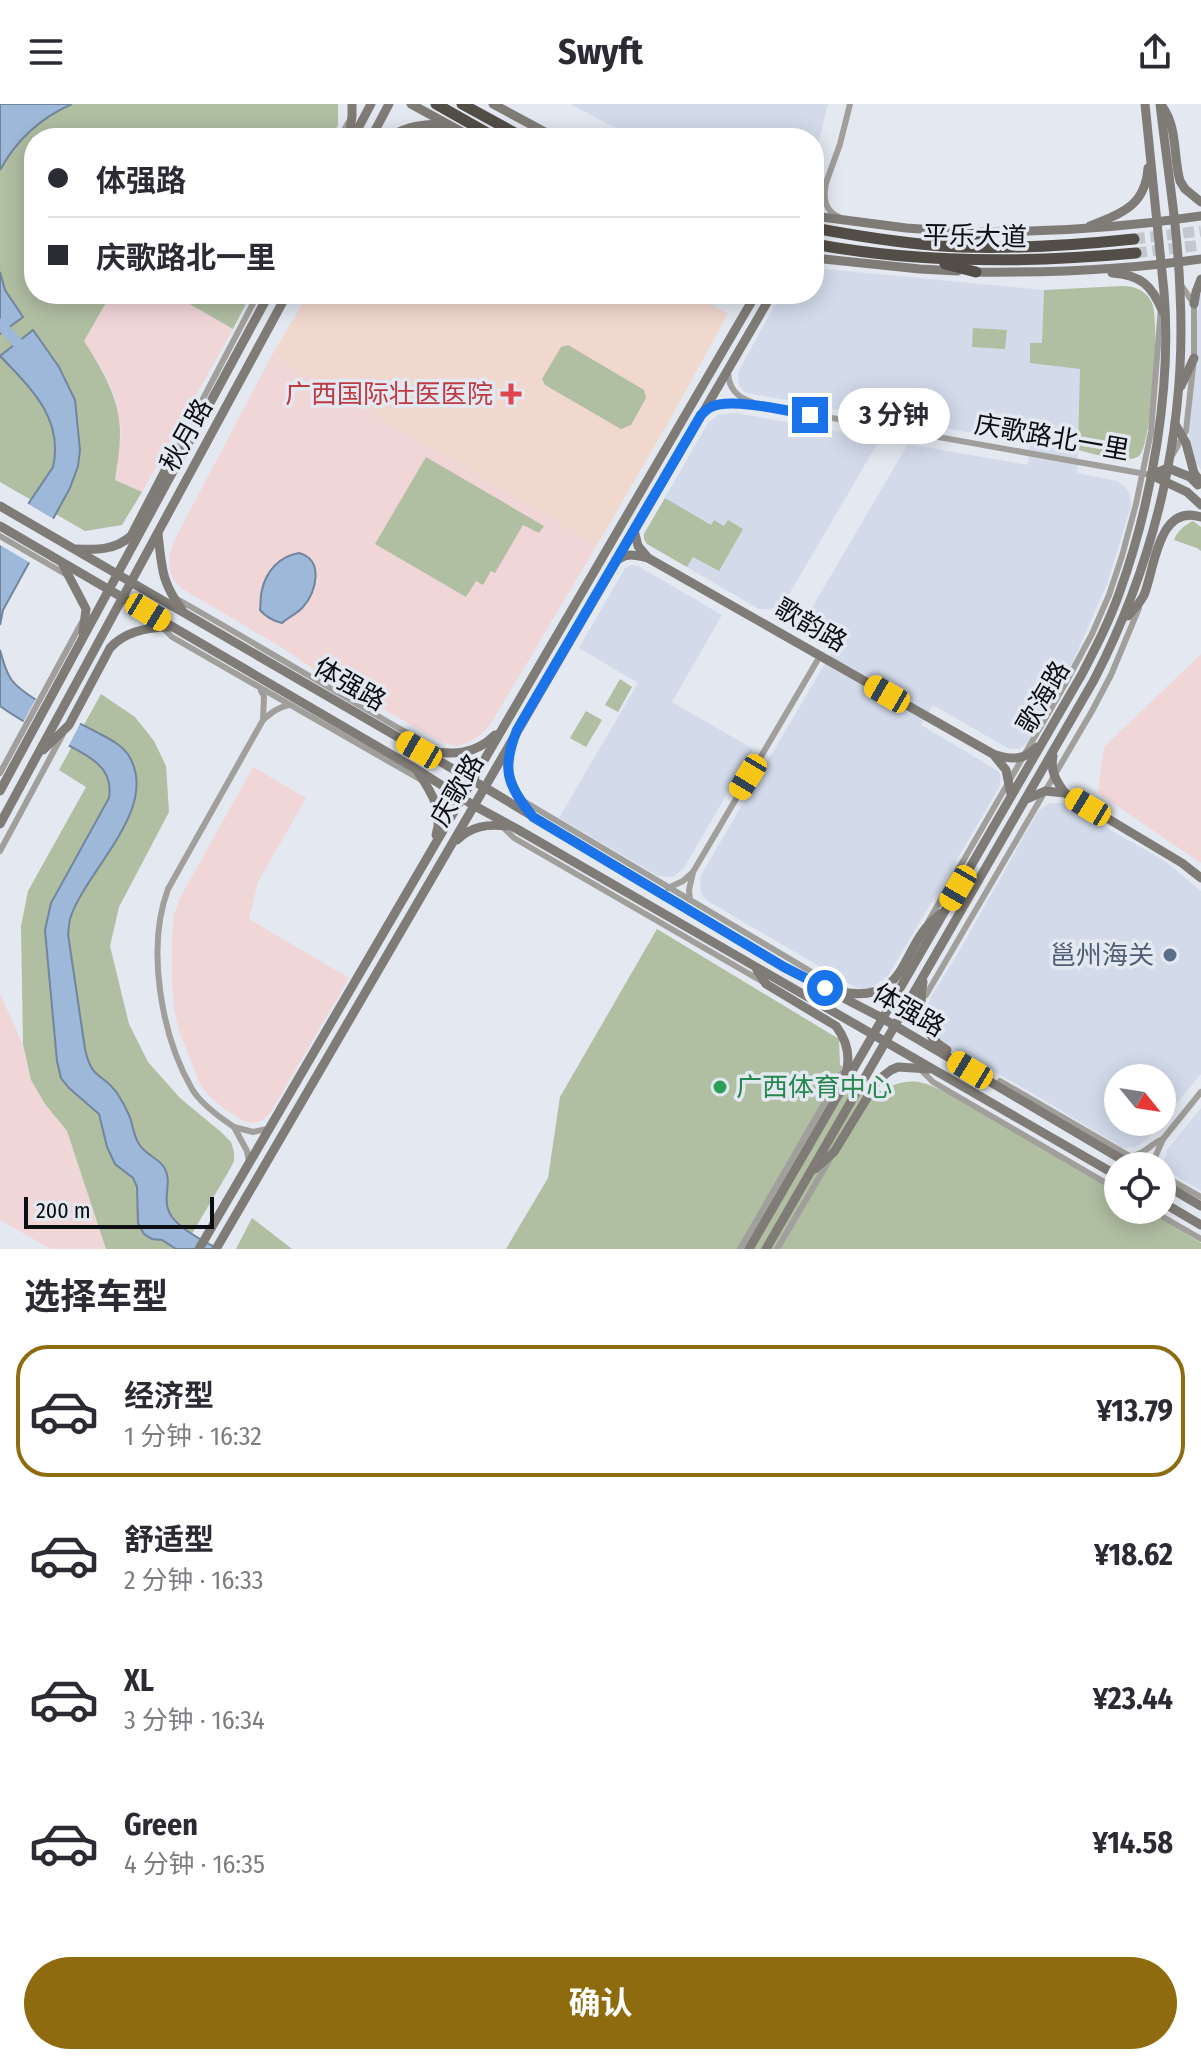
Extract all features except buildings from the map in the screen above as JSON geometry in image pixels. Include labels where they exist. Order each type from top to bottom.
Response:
[{"type":"highway","points":[[436,104],[478,128]]},
{"type":"highway","points":[[462,104],[506,128]]},
{"type":"highway","name":"平乐大道","points":[[824,229],[963,247],[1081,244],[1134,239]]},
{"type":"highway","points":[[923,244],[986,232]]},
{"type":"highway","name":"平乐大道","points":[[824,245],[917,258],[963,260],[1080,258],[1136,253]]},
{"type":"highway","points":[[917,258],[976,272]]},
{"type":"main road","points":[[351,128],[352,104]]},
{"type":"main road","points":[[357,128],[371,104]]},
{"type":"main road","points":[[376,128],[389,104]]},
{"type":"main road","points":[[411,104],[455,128]]},
{"type":"main road","points":[[493,104],[537,128]]},
{"type":"main road","name":"歌海路","points":[[749,1249],[1089,661],[1120,592],[1137,538],[1147,474],[1156,448],[1163,388],[1166,318],[1145,104]]},
{"type":"main road","points":[[1160,104],[1172,124],[1180,181],[1201,202]]},
{"type":"main road","name":"歌海路","points":[[766,1249],[1094,680],[1133,595],[1151,540],[1169,464],[1179,389],[1179,262],[1160,104]]},
{"type":"main road","points":[[410,128],[450,125]]},
{"type":"main road","points":[[1081,230],[1126,211],[1143,192],[1148,173],[1147,125]]},
{"type":"main road","points":[[824,217],[938,231],[986,232],[1081,230],[1201,216]]},
{"type":"main road","points":[[824,260],[976,272],[1077,271],[1201,259]]},
{"type":"main road","points":[[1077,271],[1135,277],[1146,283],[1166,318]]},
{"type":"main road","points":[[1194,304],[1201,279]]},
{"type":"main road","name":"秋月路","points":[[18,750],[62,668],[81,642],[264,304]]},
{"type":"main road","name":"秋月路","points":[[36,759],[282,304]]},
{"type":"main road","name":"庆歌路","points":[[199,1249],[751,304]]},
{"type":"main road","name":"庆歌路","points":[[216,1249],[766,304]]},
{"type":"main road","points":[[1179,389],[1194,358]]},
{"type":"main road","points":[[1175,424],[1201,484]]},
{"type":"main road","points":[[195,432],[208,439]]},
{"type":"main road","points":[[71,548],[105,549],[121,544],[131,536],[169,463],[189,443]]},
{"type":"main road","points":[[1147,474],[1169,464],[1201,484]]},
{"type":"main road","points":[[1147,474],[1187,492],[1201,505]]},
{"type":"main road","name":"体强路","points":[[0,506],[484,787],[784,967],[882,1018],[1108,1152]]},
{"type":"main road","points":[[1121,624],[1142,599],[1166,529],[1180,515],[1201,517]]},
{"type":"main road","name":"体强路","points":[[0,526],[60,566],[122,597],[490,815],[1104,1168]]},
{"type":"main road","points":[[634,530],[638,546],[648,558]]},
{"type":"main road","points":[[157,533],[162,575],[184,613]]},
{"type":"main road","points":[[614,565],[628,555],[648,558]]},
{"type":"main road","name":"歌韵路","points":[[648,558],[993,754],[1003,764],[1010,780],[1011,796]]},
{"type":"main road","points":[[60,566],[70,577],[86,609],[81,642]]},
{"type":"main road","points":[[0,824],[36,759],[69,725],[110,648],[129,633],[173,627]]},
{"type":"main road","points":[[526,689],[537,695]]},
{"type":"main road","points":[[419,750],[456,754],[471,751],[491,739],[505,724]]},
{"type":"main road","points":[[517,730],[507,768],[520,799],[533,817]]},
{"type":"main road","points":[[1022,758],[1043,741]]},
{"type":"main road","points":[[1054,748],[1054,776],[1065,793]]},
{"type":"main road","points":[[0,791],[18,750]]},
{"type":"main road","name":"歌韵路","points":[[993,754],[1022,758]]},
{"type":"main road","points":[[416,769],[435,799],[439,813],[439,827],[429,855]]},
{"type":"main road","points":[[1023,801],[1045,791],[1065,793],[1182,863],[1201,878]]},
{"type":"main road","points":[[440,861],[466,831],[501,825],[517,829]]},
{"type":"main road","points":[[825,988],[871,993],[895,979],[928,922],[945,911]]},
{"type":"main road","points":[[755,967],[766,984],[836,1026],[843,1036],[847,1049],[847,1070],[840,1090]]},
{"type":"main road","points":[[928,968],[921,998],[931,1037],[940,1046],[1000,1081],[1015,1097]]},
{"type":"main road","points":[[810,1174],[834,1152],[878,1080],[898,1067],[919,1067],[940,1072]]},
{"type":"main road","points":[[242,1176],[254,1183]]},
{"type":"main road","points":[[1176,1191],[1201,1206]]},
{"type":"main road","points":[[1176,1210],[1201,1225]]},
{"type":"street","points":[[846,220],[830,212],[824,193],[850,104]]},
{"type":"street","points":[[345,128],[352,116]]},
{"type":"street","points":[[1169,464],[1186,431],[1194,358],[1194,304],[1180,283]]},
{"type":"street","points":[[928,922],[1085,648],[1109,595],[1147,474],[1164,292]]},
{"type":"street","points":[[169,463],[253,304]]},
{"type":"street","name":"庆歌路北一里","points":[[729,368],[728,377],[733,390],[744,400],[759,405],[1147,474]]},
{"type":"street","name":"庆歌路北一里","points":[[701,415],[712,406],[759,405]]},
{"type":"street","points":[[0,536],[60,566]]},
{"type":"street","points":[[172,596],[430,746],[445,765]]},
{"type":"street","points":[[904,1010],[926,995],[1092,711],[1111,675],[1142,599]]},
{"type":"street","points":[[148,612],[172,637],[425,782]]},
{"type":"street","points":[[62,668],[85,616]]},
{"type":"street","points":[[657,891],[683,881],[693,872],[820,656]]},
{"type":"street","points":[[259,688],[264,696],[263,720]]},
{"type":"street","points":[[249,1164],[247,1151],[234,1127],[199,1098],[176,1052],[167,1027],[158,943],[168,889],[263,720],[282,706],[290,705]]},
{"type":"street","points":[[0,851],[69,725]]},
{"type":"street","points":[[0,773],[18,750]]},
{"type":"street","points":[[520,799],[840,987],[856,1004]]},
{"type":"street","points":[[490,815],[514,838],[766,984]]},
{"type":"street","points":[[692,912],[689,890],[693,872]]},
{"type":"street","points":[[905,1052],[933,1082],[1104,1182]]},
{"type":"street","points":[[740,1249],[841,1074],[857,1062]]},
{"type":"street","points":[[1000,1081],[1117,1152]]},
{"type":"street","points":[[1157,1152],[1163,1139],[1201,1092]]},
{"type":"street","points":[[234,1127],[253,1132],[270,1127]]},
{"type":"street","points":[[1144,1152],[1163,1139]]},
{"type":"street","points":[[777,1249],[834,1152]]},
{"type":"street","points":[[1176,1183],[1201,1197]]},
{"type":"street","points":[[1175,1224],[1201,1239]]},
{"type":"shaded area","points":[[570,104],[828,104],[822,128],[619,128]]},
{"type":"shaded area","points":[[824,269],[1044,290],[1042,344],[1081,369],[1077,473],[1117,481],[1130,494],[1131,506],[1107,584],[1073,661],[1028,742],[1019,749],[1009,749],[933,705],[921,725],[998,771],[1000,786],[888,976],[869,989],[858,989],[706,900],[701,893],[701,875],[834,648],[812,635],[806,618],[908,444],[1028,465],[1029,443],[746,393],[739,386],[738,372],[775,304],[824,304]]},
{"type":"shaded area","points":[[1201,293],[1201,470],[1189,447],[1189,435]]},
{"type":"shaded area","points":[[105,304],[189,304],[233,329],[142,492],[115,480],[121,432],[114,395],[104,372],[84,341]]},
{"type":"shaded area","name":"广西国际壮医医院","points":[[302,304],[711,304],[728,314],[597,545],[272,355]]},
{"type":"shaded area","points":[[272,355],[597,545],[490,725],[469,742],[457,746],[432,737],[313,669],[174,581],[169,567],[175,539]]},
{"type":"shaded area","points":[[736,413],[880,439],[784,603],[771,609],[759,609],[647,544],[644,539],[644,534],[708,423],[718,415]]},
{"type":"shaded area","points":[[638,566],[722,615],[672,702],[753,749],[684,868],[673,877],[658,876],[559,818],[638,683],[579,648],[625,568]]},
{"type":"shaded area","points":[[1201,654],[1201,863],[1098,793],[1104,747]]},
{"type":"shaded area","points":[[253,767],[306,798],[258,882],[249,919],[349,978],[270,1113],[254,1123],[246,1122],[226,1110],[200,1084],[179,1031],[172,978],[174,914],[180,898]]},
{"type":"shaded area","points":[[1050,803],[1063,803],[1165,861],[1201,891],[1201,1074],[1176,1104],[1176,1064],[1104,1064],[1104,1136],[1150,1136],[1135,1147],[1123,1148],[940,1042],[930,1026],[926,1009],[932,995],[1038,811]]},
{"type":"shaded area","points":[[0,994],[23,1045],[31,1080],[45,1104],[67,1131],[106,1249],[51,1249],[0,1220]]},
{"type":"shaded area","points":[[1201,1108],[1201,1191],[1176,1176],[1176,1152],[1167,1150]]},
{"type":"green space","points":[[0,104],[338,104],[336,128],[24,128],[24,304],[105,304],[84,341],[104,374],[117,409],[120,441],[115,480],[142,492],[122,525],[85,531],[0,482]]},
{"type":"green space","points":[[1122,286],[1140,290],[1150,299],[1155,333],[1148,430],[1139,456],[1126,459],[1078,450],[1080,369],[1030,363],[1030,343],[1042,343],[1044,290]]},
{"type":"green space","points":[[189,304],[246,304],[233,329]]},
{"type":"green space","points":[[973,328],[1007,330],[1005,349],[972,347]]},
{"type":"green space","points":[[568,345],[644,390],[646,398],[631,425],[621,429],[545,385],[542,379],[561,347]]},
{"type":"green space","points":[[426,457],[544,526],[539,533],[523,525],[495,573],[491,571],[483,585],[476,581],[466,597],[375,544]]},
{"type":"green space","points":[[665,498],[711,525],[714,520],[724,526],[728,520],[743,529],[719,571],[693,557],[687,567],[647,544],[644,534]]},
{"type":"green space","points":[[1193,521],[1201,527],[1201,551],[1174,540]]},
{"type":"green space","points":[[620,679],[632,687],[618,712],[605,705]]},
{"type":"green space","points":[[101,694],[135,717],[154,741],[166,766],[169,812],[119,907],[110,946],[129,1024],[148,1062],[180,1098],[231,1142],[234,1152],[230,1169],[183,1249],[106,1249],[67,1131],[45,1104],[31,1080],[23,1044],[21,926],[28,891],[86,787],[59,770]]},
{"type":"green space","points":[[586,711],[602,720],[586,747],[570,738]]},
{"type":"green space","name":"广西体育中心","points":[[657,929],[839,1039],[840,1065],[881,1091],[896,1084],[923,1083],[1031,1140],[1104,1184],[1104,1224],[1170,1224],[1201,1243],[1201,1249],[506,1249],[548,1178],[560,1097]]},
{"type":"green space","points":[[252,1218],[292,1249],[236,1249]]},
{"type":"water","points":[[0,104],[72,104],[34,128],[24,128],[24,138],[0,170]]},
{"type":"water","points":[[0,272],[5,290],[23,317],[0,334]]},
{"type":"water","points":[[33,330],[59,367],[75,400],[80,450],[70,488],[3,610],[0,625],[0,546],[53,467],[55,450],[54,434],[42,406],[0,356]]},
{"type":"water","points":[[299,553],[312,562],[316,577],[308,601],[282,623],[267,617],[260,610],[261,595],[270,571],[280,561]]},
{"type":"water","points":[[0,650],[7,672],[18,687],[39,702],[112,740],[129,756],[136,776],[129,817],[80,897],[69,922],[68,934],[85,1049],[94,1071],[112,1086],[122,1101],[139,1144],[165,1169],[167,1204],[172,1217],[187,1231],[218,1249],[176,1249],[144,1234],[138,1223],[137,1187],[133,1178],[115,1164],[107,1147],[99,1114],[61,1078],[45,930],[51,903],[109,798],[109,784],[104,771],[89,757],[0,706]]},
{"type":"pier","points":[[25,502],[57,521],[32,564],[0,545],[0,539]]},
{"type":"pier","points":[[38,695],[82,720],[67,749],[21,726]]},
{"type":"waterway","points":[[0,324],[27,353]]},
{"type":"tunnel","points":[[1134,239],[1201,231]]},
{"type":"tunnel","points":[[1136,253],[1201,245]]},
{"type":"place","name":"广西国际壮医医院","points":[[511,394]]},
{"type":"place","name":"邕州海关","points":[[1170,955]]},
{"type":"place","name":"广西体育中心","points":[[720,1087]]},
{"type":"route","points":[[810,415],[759,405],[725,404],[712,406],[701,415],[517,730],[510,747],[507,768],[514,790],[533,817],[784,967],[825,988]]}]
